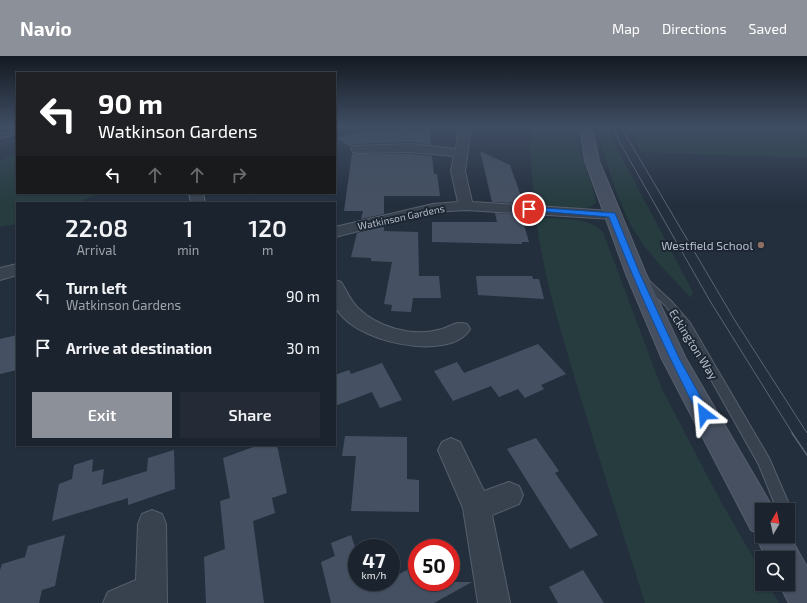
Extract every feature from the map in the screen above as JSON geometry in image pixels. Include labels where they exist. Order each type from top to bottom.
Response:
[{"type":"main road","name":"Eckington Way","points":[[591,153],[592,161],[612,215],[636,274],[674,359],[755,506]]},
{"type":"main road","points":[[780,550],[807,601]]},
{"type":"street","points":[[456,153],[461,153],[458,171],[466,206]]},
{"type":"street","name":"Watkinson Gardens","points":[[336,232],[433,208],[466,206],[612,215]]},
{"type":"street","points":[[0,274],[16,269]]},
{"type":"street","points":[[336,288],[339,296],[351,313],[370,327],[396,336],[420,339],[443,337],[460,329]]},
{"type":"street","points":[[451,450],[477,508],[494,603]]},
{"type":"street","points":[[477,508],[510,495]]},
{"type":"street","points":[[119,603],[151,597],[152,524]]},
{"type":"lane","name":"Eckington Way","points":[[636,274],[668,302],[686,326],[764,462],[781,503]]},
{"type":"green space","points":[[16,153],[16,194],[98,194],[78,202],[16,202],[16,224],[0,227],[0,161]]},
{"type":"green space","points":[[529,153],[581,153],[596,203],[583,209],[559,209],[535,206]]},
{"type":"green space","points":[[604,153],[619,153],[693,292],[691,298],[662,268],[637,235],[624,210]]},
{"type":"green space","points":[[656,153],[807,153],[807,158]]},
{"type":"green space","points":[[536,218],[572,219],[589,223],[603,232],[662,389],[720,500],[755,561],[755,591],[772,591],[779,603],[645,603],[585,413],[559,324],[539,239]]},
{"type":"building","points":[[352,153],[432,156],[434,174],[437,174],[440,196],[384,196],[384,214],[361,219],[363,211],[344,211]]},
{"type":"building","points":[[480,153],[510,165],[521,196],[516,196],[518,203],[492,202]]},
{"type":"building","points":[[495,213],[521,215],[529,242],[522,242],[522,244],[432,242],[432,222],[497,222]]},
{"type":"building","points":[[384,226],[384,231],[418,232],[419,276],[439,276],[441,298],[413,298],[411,312],[391,311],[392,305],[384,304],[392,262],[371,261],[371,258],[351,257],[357,233]]},
{"type":"building","points":[[476,276],[532,276],[533,279],[539,279],[544,299],[478,295]]},
{"type":"building","points":[[16,335],[16,370],[0,374],[0,339]]},
{"type":"building","points":[[538,344],[566,374],[541,385],[544,389],[525,398],[518,389],[499,397],[491,386],[453,401],[434,371],[457,362],[464,373]]},
{"type":"building","points":[[382,363],[402,400],[380,408],[372,392],[336,406],[336,375],[349,370],[351,374]]},
{"type":"building","points":[[345,436],[407,437],[407,479],[419,480],[419,512],[351,511],[356,456],[342,456]]},
{"type":"building","points":[[536,438],[559,471],[555,473],[598,535],[570,549],[507,449]]},
{"type":"building","points":[[256,446],[277,446],[287,493],[272,498],[275,513],[253,521],[264,603],[206,603],[204,557],[225,549],[220,501],[230,498],[223,458]]},
{"type":"building","points":[[174,450],[175,489],[128,505],[128,498],[52,521],[59,484],[72,479],[74,465],[93,459],[92,472],[104,469],[102,485],[147,471],[148,458]]},
{"type":"building","points":[[65,535],[55,586],[42,590],[39,603],[0,603],[0,570],[2,564],[25,557],[28,546]]},
{"type":"building","points":[[351,535],[352,539],[348,539],[348,591],[400,591],[400,574],[408,570],[408,591],[456,591],[434,603],[331,603],[321,562],[335,556],[331,543]]},
{"type":"building","points":[[583,570],[604,603],[558,603],[549,587]]},
{"type":"building","points":[[460,582],[472,582],[460,589]]},
{"type":"tram line","points":[[625,153],[710,301],[793,434]]},
{"type":"tram line","points":[[636,153],[734,319],[807,433]]},
{"type":"tram line","points":[[792,433],[807,455]]},
{"type":"place","name":"Westfield School","points":[[761,245]]},
{"type":"route","points":[[529,209],[612,215],[636,274],[674,359],[704,414]]}]
